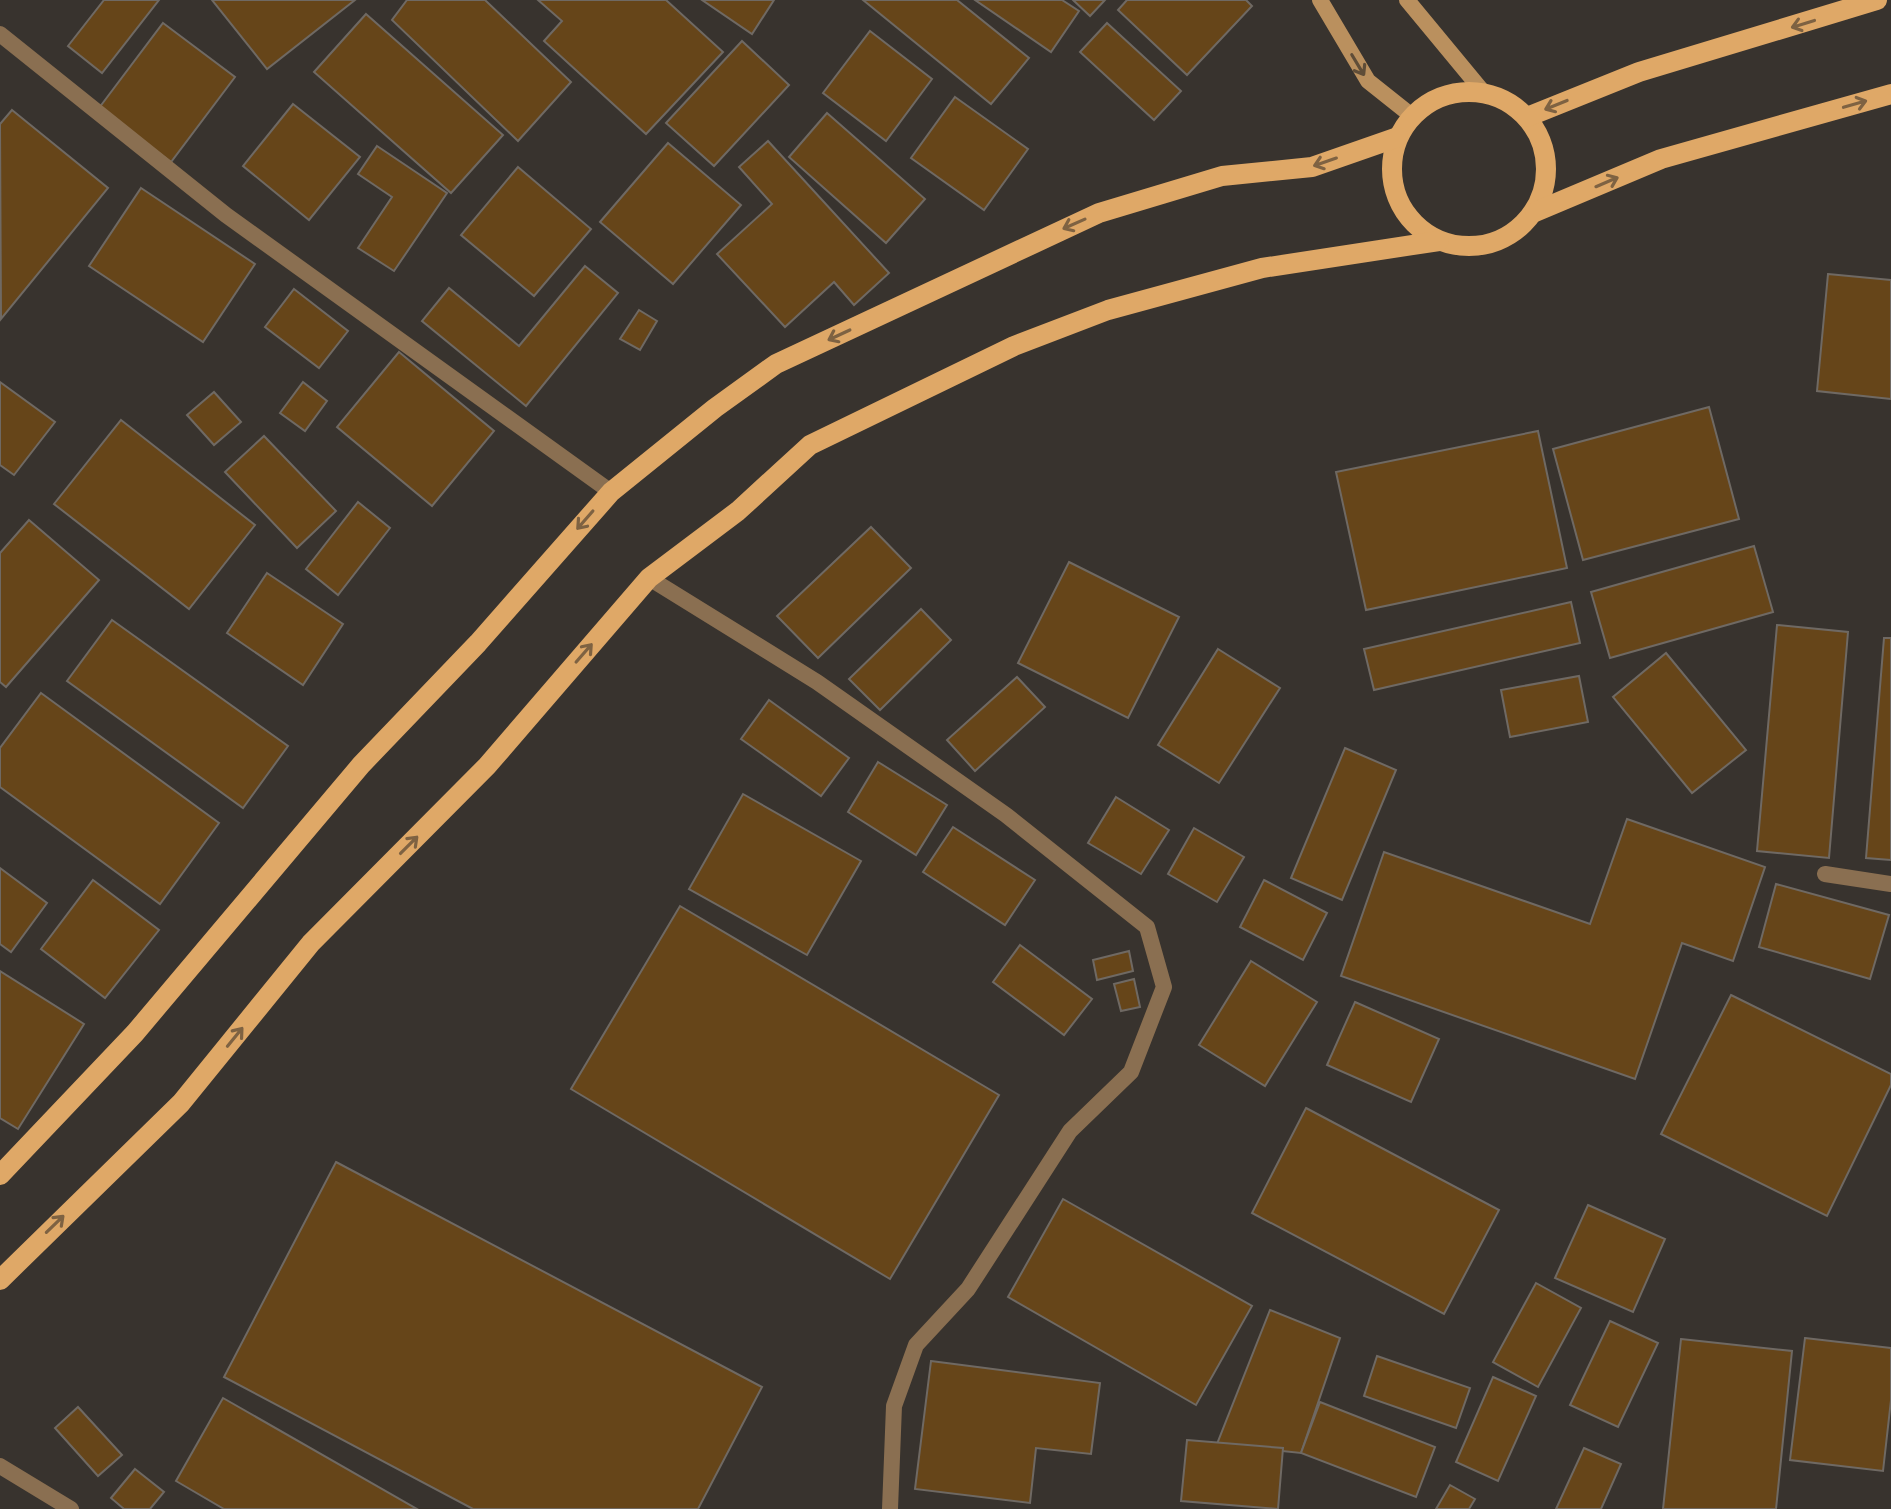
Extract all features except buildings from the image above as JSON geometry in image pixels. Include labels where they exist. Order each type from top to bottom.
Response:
[{"type":"main road","points":[[1527,117],[1639,72],[1877,0]]},
{"type":"main road","points":[[1458,92],[1484,93],[1507,102],[1527,117],[1541,139],[1548,163],[1546,188],[1535,212],[1517,232],[1493,244],[1466,247],[1439,241],[1418,228],[1402,209],[1392,173],[1398,137],[1412,116],[1433,100],[1458,92]]},
{"type":"main road","points":[[1535,212],[1661,159],[1891,94]]},
{"type":"main road","points":[[0,1175],[135,1033],[361,765],[478,643],[611,492],[715,408],[776,364],[1099,213],[1222,176],[1312,167],[1398,137]]},
{"type":"main road","points":[[0,1280],[181,1103],[311,943],[487,766],[649,578],[738,511],[810,445],[1014,346],[1108,310],[1262,268],[1439,241]]},
{"type":"street","points":[[1320,0],[1368,81],[1412,116]]},
{"type":"street","points":[[1411,2],[1484,93]]},
{"type":"street","points":[[0,34],[226,215],[611,492]]},
{"type":"street","points":[[649,578],[817,682],[1006,815],[1147,927],[1164,987],[1131,1072],[1070,1131],[968,1289],[916,1345],[894,1406],[890,1509]]},
{"type":"street","points":[[1825,874],[1891,884]]},
{"type":"street","points":[[0,1466],[71,1509]]}]
